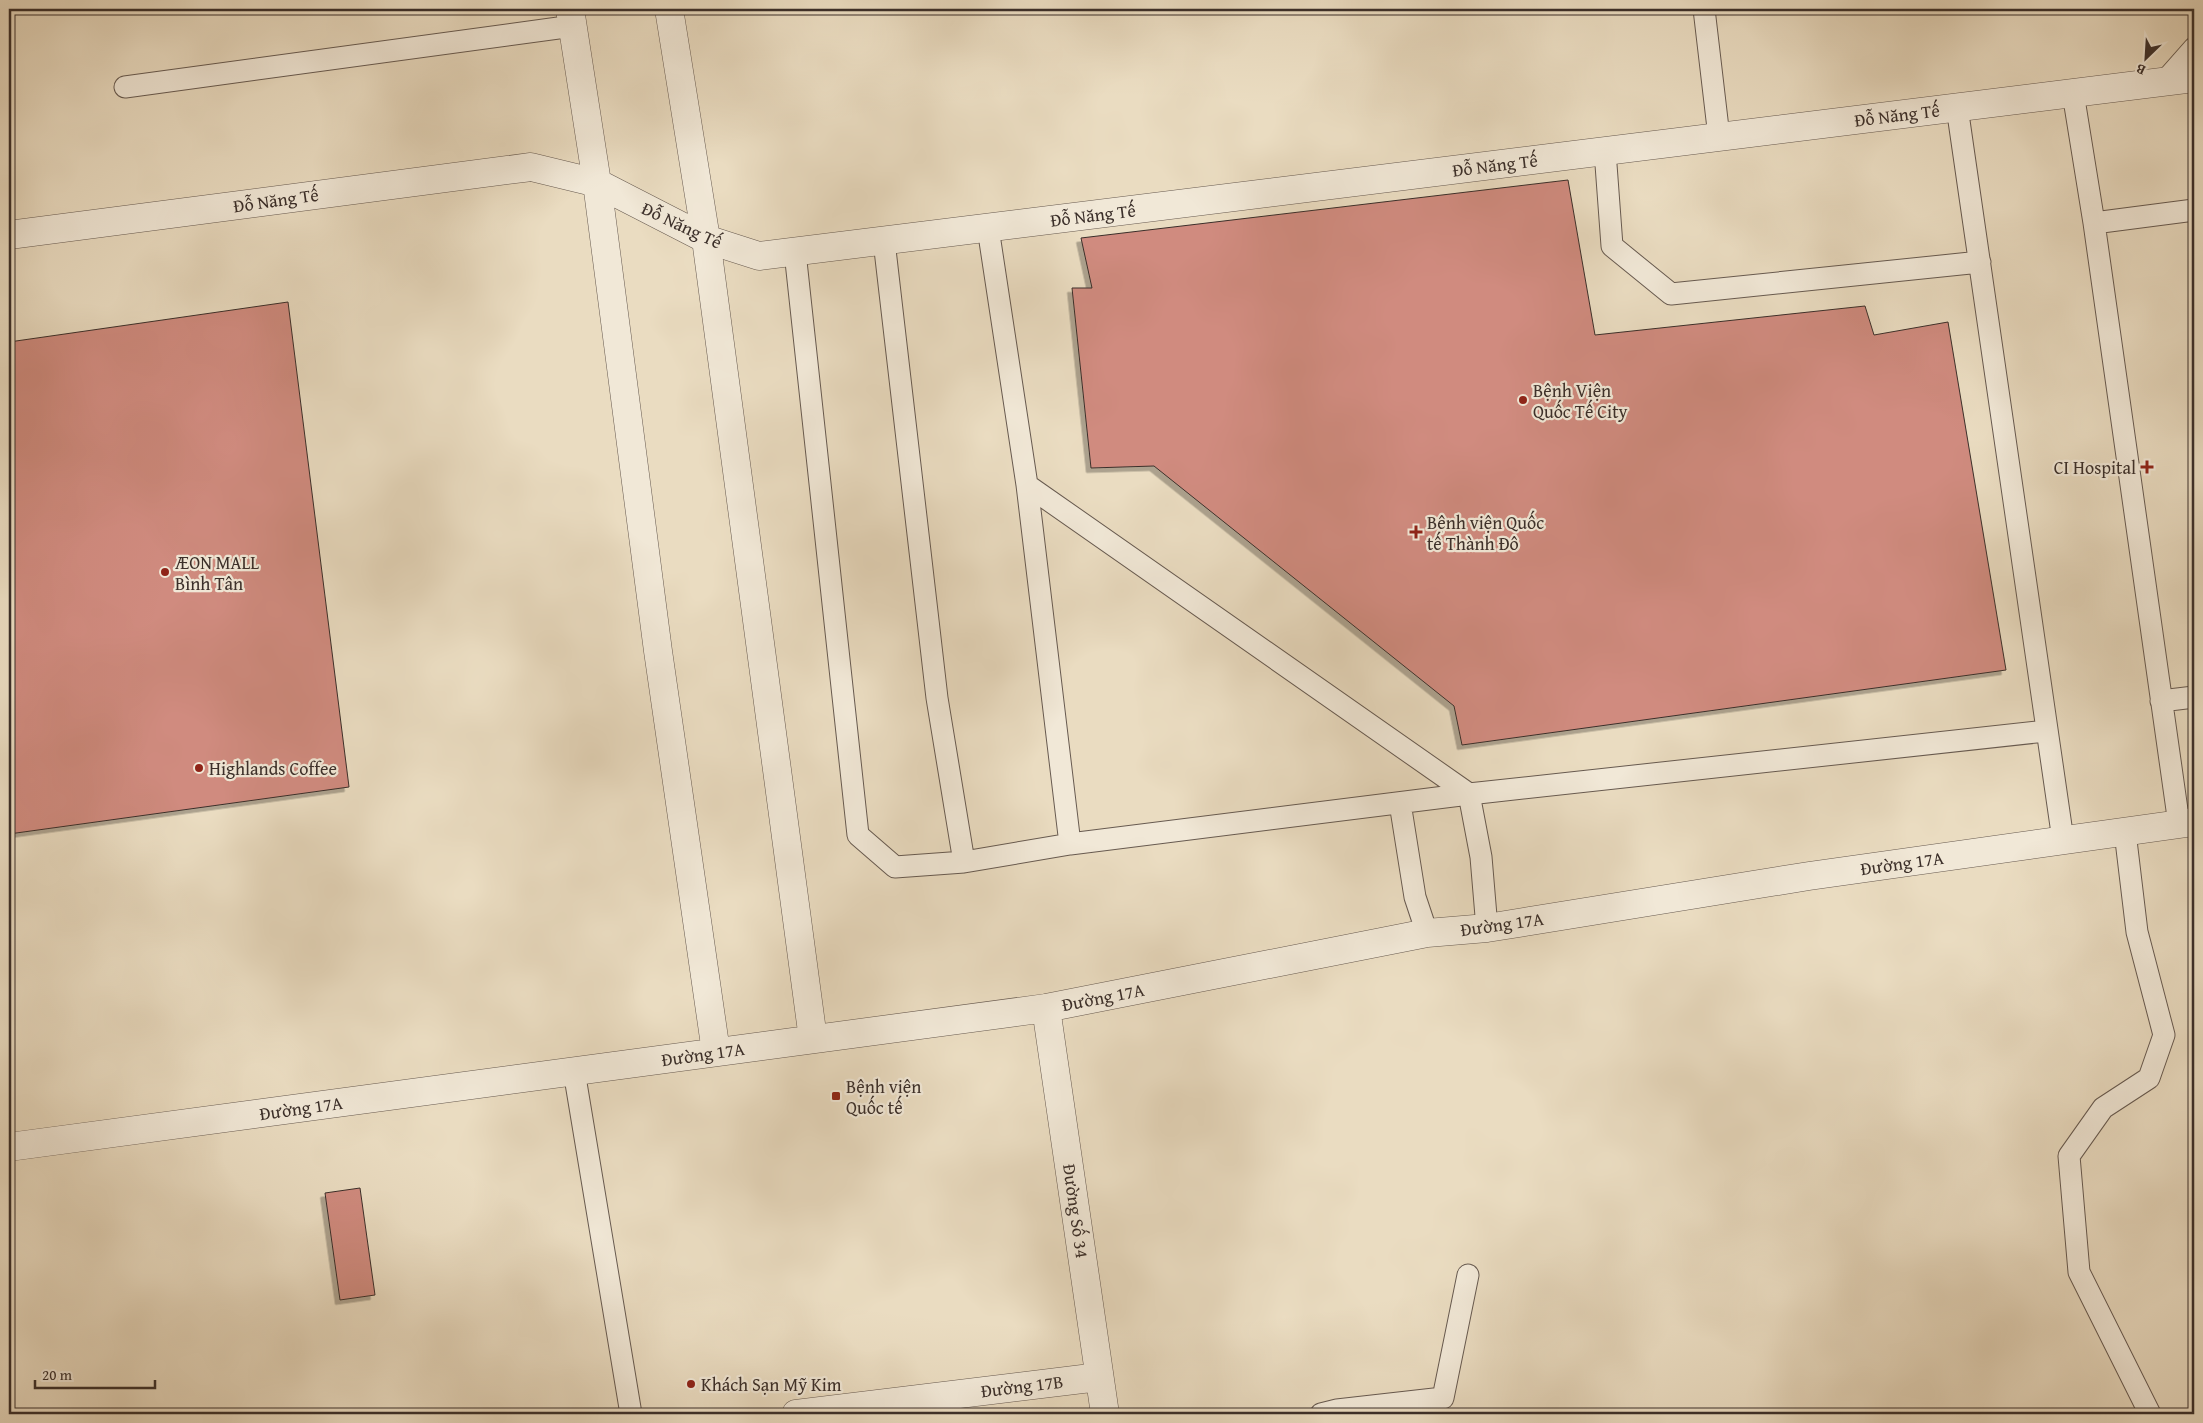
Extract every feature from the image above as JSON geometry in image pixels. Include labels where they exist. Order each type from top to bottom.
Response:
[{"type":"street","points":[[669,9],[706,239],[814,1039]]},
{"type":"street","points":[[572,17],[597,184],[658,651],[716,1052]]},
{"type":"street","name":"Đỗ Năng Tế","points":[[9,235],[531,167],[597,184],[706,239],[760,256],[2194,78]]},
{"type":"street","name":"Đường 17A","points":[[9,1147],[1046,1008],[1426,933],[1487,928],[1809,876],[2187,823]]},
{"type":"street","name":"Đường Số 34","points":[[1046,1008],[1105,1414]]},
{"type":"street","name":"Đường 17B","points":[[796,1414],[1100,1377]]},
{"type":"lane","points":[[1704,9],[1719,137]]},
{"type":"lane","points":[[126,87],[572,17]]},
{"type":"lane","points":[[2164,82],[2194,48]]},
{"type":"lane","points":[[2073,93],[2094,223],[2162,701],[2187,823]]},
{"type":"lane","points":[[1957,107],[2063,840]]},
{"type":"lane","points":[[1605,151],[1612,246],[1671,294],[1980,262]]},
{"type":"lane","points":[[2094,223],[2194,210]]},
{"type":"lane","points":[[988,228],[1026,485],[1070,844]]},
{"type":"lane","points":[[884,241],[937,698],[964,862]]},
{"type":"lane","points":[[796,252],[858,835],[895,867],[964,862],[1070,844],[1469,794],[2046,731]]},
{"type":"lane","points":[[1026,485],[1469,794],[1481,857],[1487,928]]},
{"type":"lane","points":[[2162,701],[2194,697]]},
{"type":"lane","points":[[1400,803],[1415,897],[1426,933]]},
{"type":"lane","points":[[2125,832],[2137,932],[2164,1035],[2149,1078],[2103,1108],[2069,1156],[2079,1272],[2150,1414]]},
{"type":"lane","points":[[574,1071],[631,1414]]},
{"type":"lane","points":[[1321,1414],[1337,1410],[1443,1398],[1468,1275]]},
{"type":"building","name":"Bệnh Viện Quốc Tế City","points":[[1568,180],[1595,335],[1865,306],[1874,335],[1948,322],[2006,670],[1462,745],[1454,706],[1154,466],[1091,468],[1072,288],[1092,288],[1081,238]]},
{"type":"building","name":"ÆON MALL Bình Tân","points":[[288,302],[349,787],[9,834],[9,342]]},
{"type":"building","points":[[360,1188],[375,1295],[340,1300],[325,1193]]},
{"type":"place","name":"Bệnh Viện Quốc Tế City","points":[[1523,400]]},
{"type":"place","name":"CI Hospital","points":[[2147,467]]},
{"type":"place","name":"Bệnh viện Quốc tế Thành Đô","points":[[1416,532]]},
{"type":"place","name":"ÆON MALL Bình Tân","points":[[165,572]]},
{"type":"place","name":"Highlands Coffee","points":[[199,768]]},
{"type":"place","name":"Bệnh viện Quốc tế","points":[[836,1096]]},
{"type":"place","name":"Khách Sạn Mỹ Kim","points":[[691,1384]]}]
